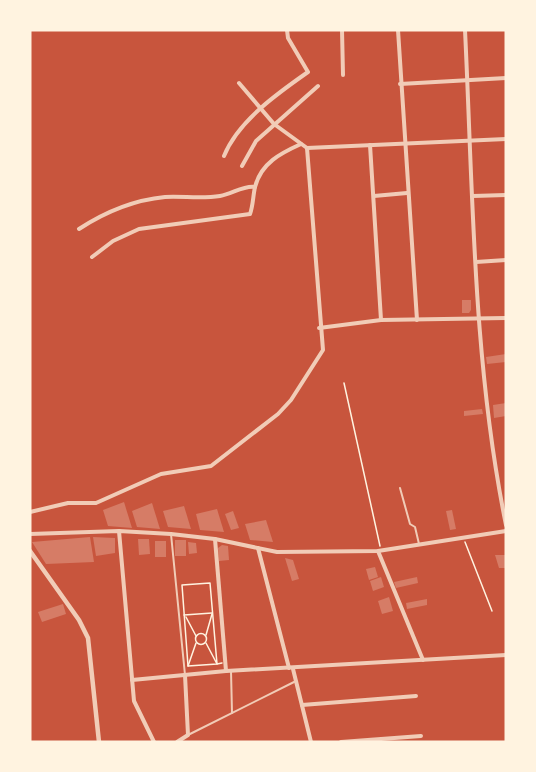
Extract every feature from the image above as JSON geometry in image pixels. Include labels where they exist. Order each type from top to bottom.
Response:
[{"type":"street","points":[[224,156],[237,131],[285,88],[308,72],[288,38],[286,30]]},
{"type":"street","points":[[342,30],[343,75]]},
{"type":"street","points":[[398,30],[403,144],[417,320]]},
{"type":"street","points":[[465,30],[479,319],[500,494],[506,525]]},
{"type":"street","points":[[400,84],[506,78]]},
{"type":"street","points":[[239,83],[274,124],[308,148],[506,139]]},
{"type":"street","points":[[242,166],[256,141],[318,86]]},
{"type":"street","points":[[92,257],[113,241],[139,229],[250,214],[255,187],[266,165],[283,152],[302,144]]},
{"type":"street","points":[[370,144],[381,320]]},
{"type":"street","points":[[30,512],[68,502],[96,503],[161,474],[211,466],[278,414],[319,358],[322,350],[308,148]]},
{"type":"street","points":[[79,229],[102,215],[140,201],[166,197],[221,196],[247,186],[255,187]]},
{"type":"street","points":[[374,196],[407,193]]},
{"type":"street","points":[[473,196],[506,195]]},
{"type":"street","points":[[476,262],[506,260]]},
{"type":"street","points":[[319,328],[381,320],[506,318]]},
{"type":"street","points":[[30,534],[119,531],[171,534],[215,539],[277,552],[380,551],[506,531]]},
{"type":"street","points":[[119,531],[132,680],[137,709],[154,742]]},
{"type":"street","points":[[215,539],[225,663],[229,671]]},
{"type":"street","points":[[258,547],[311,742]]},
{"type":"street","points":[[30,551],[79,620],[88,638],[99,742]]},
{"type":"street","points":[[380,551],[423,660]]},
{"type":"street","points":[[132,680],[229,671],[506,655]]},
{"type":"street","points":[[177,742],[188,735],[185,675]]},
{"type":"street","points":[[302,705],[416,696]]},
{"type":"street","points":[[341,742],[421,736]]},
{"type":"lane","points":[[400,488],[410,524],[415,527],[420,544]]},
{"type":"lane","points":[[171,534],[187,666],[185,675]]},
{"type":"lane","points":[[229,671],[232,712]]},
{"type":"lane","points":[[188,735],[296,681]]},
{"type":"path","points":[[344,383],[380,551]]},
{"type":"path","points":[[463,537],[492,610]]},
{"type":"path","points":[[187,666],[182,585],[210,583],[217,664]]},
{"type":"path","points":[[184,615],[212,613]]},
{"type":"path","points":[[212,613],[206,641],[210,655],[217,664]]},
{"type":"path","points":[[184,615],[191,624],[196,637],[187,666]]},
{"type":"path","points":[[196,637],[201,633],[206,636]]},
{"type":"path","points":[[196,642],[201,644],[206,641]]},
{"type":"path","points":[[187,666],[225,663]]},
{"type":"building","points":[[462,300],[471,300],[469,313],[462,313]]},
{"type":"building","points":[[506,354],[506,362],[487,364],[486,357]]},
{"type":"building","points":[[506,403],[506,416],[494,418],[493,405]]},
{"type":"building","points":[[482,409],[483,414],[464,416],[464,411]]},
{"type":"building","points":[[124,502],[132,528],[108,526],[103,510]]},
{"type":"building","points":[[152,503],[160,529],[137,527],[132,511]]},
{"type":"building","points":[[184,506],[191,529],[168,527],[163,511]]},
{"type":"building","points":[[217,509],[224,532],[200,530],[196,514]]},
{"type":"building","points":[[452,510],[456,529],[450,530],[446,511]]},
{"type":"building","points":[[233,511],[239,528],[231,530],[225,514]]},
{"type":"building","points":[[266,520],[273,542],[250,540],[245,524]]},
{"type":"building","points":[[90,537],[94,562],[46,564],[32,542]]},
{"type":"building","points":[[93,537],[115,538],[115,553],[96,556]]},
{"type":"building","points":[[138,539],[149,539],[150,554],[139,555]]},
{"type":"building","points":[[175,540],[186,540],[186,556],[175,556]]},
{"type":"building","points":[[155,541],[166,541],[166,557],[155,557]]},
{"type":"building","points":[[188,542],[196,543],[197,553],[189,554]]},
{"type":"building","points":[[222,545],[228,546],[229,560],[219,561],[218,548]]},
{"type":"building","points":[[495,555],[506,555],[506,568],[499,568]]},
{"type":"building","points":[[285,558],[293,560],[299,579],[292,581]]},
{"type":"building","points":[[375,567],[378,577],[369,580],[366,569]]},
{"type":"building","points":[[381,577],[384,587],[373,591],[370,581]]},
{"type":"building","points":[[417,577],[418,583],[396,588],[394,582]]},
{"type":"building","points":[[389,597],[393,611],[382,614],[378,601]]},
{"type":"building","points":[[427,599],[427,605],[407,609],[406,603]]},
{"type":"building","points":[[63,604],[66,614],[42,622],[38,612]]}]
